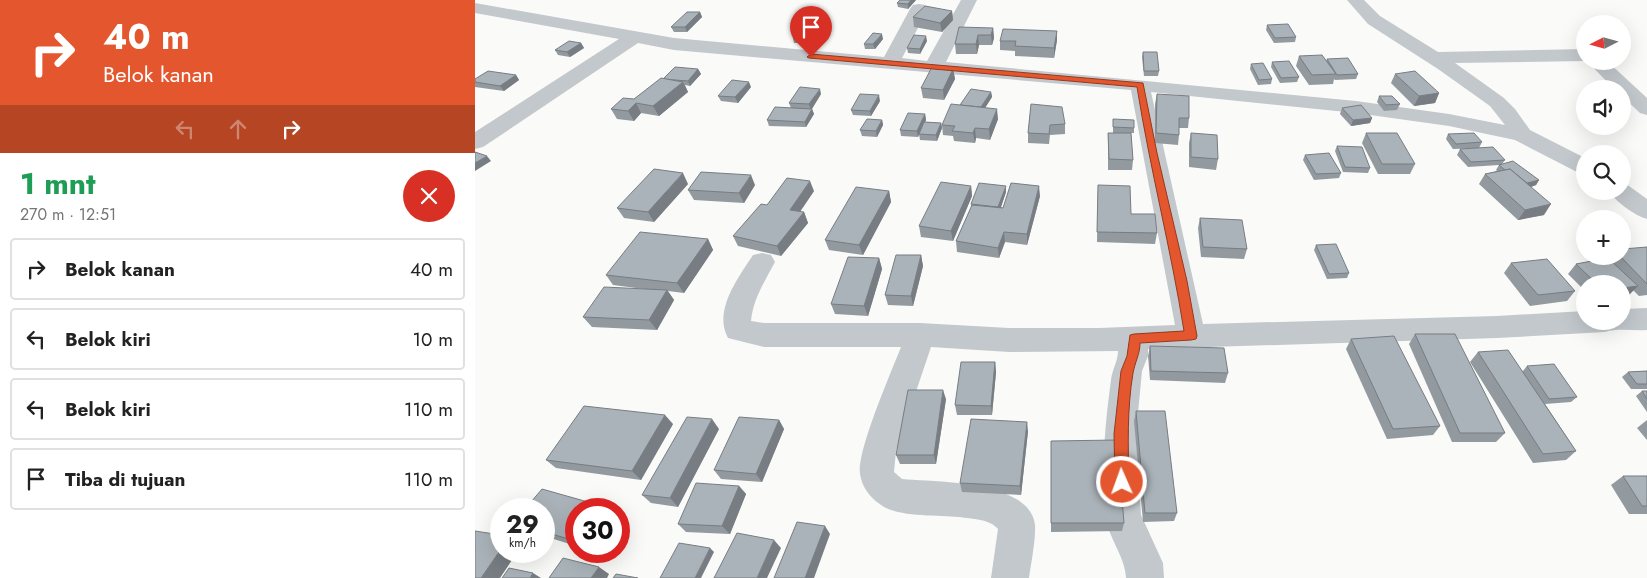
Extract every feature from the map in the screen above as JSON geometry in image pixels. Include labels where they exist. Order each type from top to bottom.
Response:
[{"type":"street","points":[[512,14],[537,0]]},
{"type":"street","points":[[934,66],[969,0]]},
{"type":"street","points":[[1355,0],[1374,20],[1434,58],[1497,102],[1508,113],[1522,135]]},
{"type":"street","points":[[475,8],[674,44],[1141,84],[1356,107],[1449,120],[1522,135],[1576,163]]},
{"type":"street","points":[[890,63],[919,9]]},
{"type":"street","points":[[475,142],[635,38]]},
{"type":"street","points":[[1434,58],[1576,55]]},
{"type":"street","points":[[1606,70],[1647,109]]},
{"type":"street","points":[[1141,84],[1152,153],[1182,281],[1191,336]]},
{"type":"street","points":[[1631,199],[1647,211]]},
{"type":"street","points":[[762,262],[745,291],[737,316],[737,330],[773,335],[920,335],[1009,340],[1497,327],[1576,323]]},
{"type":"street","points":[[1631,320],[1647,319]]},
{"type":"street","points":[[920,335],[879,451],[877,472],[880,483],[896,495],[975,502],[1005,510],[1017,524],[1010,578]]},
{"type":"street","points":[[1134,338],[1133,356],[1127,371],[1120,434],[1123,515],[1127,530],[1144,563],[1145,578]]},
{"type":"building","points":[[900,0],[911,0],[908,4],[897,3]]},
{"type":"building","points":[[925,6],[952,11],[940,23],[913,17]]},
{"type":"building","points":[[687,12],[700,12],[685,27],[671,27]]},
{"type":"building","points":[[802,24],[817,24],[808,38],[793,38]]},
{"type":"building","points":[[1288,24],[1296,37],[1275,38],[1267,25]]},
{"type":"building","points":[[959,27],[993,28],[991,35],[978,35],[976,44],[955,44]]},
{"type":"building","points":[[1003,29],[1057,31],[1054,48],[1015,46],[1016,41],[1000,41]]},
{"type":"building","points":[[873,33],[882,34],[873,44],[864,44]]},
{"type":"building","points":[[914,35],[926,36],[920,49],[907,48]]},
{"type":"building","points":[[569,41],[581,43],[567,52],[555,50]]},
{"type":"building","points":[[1143,52],[1157,52],[1159,71],[1144,71]]},
{"type":"building","points":[[1322,55],[1336,74],[1312,75],[1299,56]]},
{"type":"building","points":[[1348,58],[1358,74],[1337,75],[1327,59]]},
{"type":"building","points":[[1289,61],[1299,77],[1281,78],[1272,62]]},
{"type":"building","points":[[1263,63],[1272,79],[1259,80],[1251,64]]},
{"type":"building","points":[[675,67],[698,69],[688,81],[663,79]]},
{"type":"building","points":[[932,67],[953,69],[943,90],[921,88]]},
{"type":"building","points":[[488,71],[516,75],[500,86],[475,82],[475,79]]},
{"type":"building","points":[[1415,71],[1439,93],[1419,96],[1395,74]]},
{"type":"building","points":[[661,78],[683,82],[653,106],[636,103],[628,111],[611,109],[623,98],[634,99]]},
{"type":"building","points":[[732,80],[749,82],[735,97],[718,96]]},
{"type":"building","points":[[800,87],[820,89],[809,104],[789,103]]},
{"type":"building","points":[[971,89],[991,92],[981,107],[960,105]]},
{"type":"building","points":[[860,94],[879,95],[870,111],[851,110]]},
{"type":"building","points":[[1157,94],[1189,96],[1189,118],[1179,118],[1179,135],[1156,133]]},
{"type":"building","points":[[1379,96],[1392,96],[1400,104],[1386,105]]},
{"type":"building","points":[[951,104],[997,109],[989,129],[975,128],[973,133],[952,131],[955,126],[942,125]]},
{"type":"building","points":[[1031,104],[1062,107],[1065,124],[1050,125],[1049,134],[1028,133]]},
{"type":"building","points":[[1361,105],[1372,118],[1353,120],[1342,108]]},
{"type":"building","points":[[775,107],[812,109],[805,122],[767,120]]},
{"type":"building","points":[[908,113],[925,114],[917,131],[900,130]]},
{"type":"building","points":[[867,119],[882,120],[876,131],[860,130]]},
{"type":"building","points":[[1113,119],[1134,120],[1134,128],[1113,127]]},
{"type":"building","points":[[924,122],[941,123],[936,135],[919,134]]},
{"type":"building","points":[[1108,133],[1131,133],[1133,160],[1109,159]]},
{"type":"building","points":[[1191,133],[1217,135],[1218,159],[1191,157]]},
{"type":"building","points":[[1366,133],[1397,133],[1415,164],[1382,164]]},
{"type":"building","points":[[1474,133],[1482,142],[1456,144],[1448,134]]},
{"type":"building","points":[[1337,146],[1362,147],[1370,168],[1345,167]]},
{"type":"building","points":[[1493,147],[1505,160],[1471,162],[1460,149]]},
{"type":"building","points":[[475,152],[487,156],[475,163]]},
{"type":"building","points":[[1329,153],[1341,173],[1316,174],[1305,155]]},
{"type":"building","points":[[1513,161],[1539,180],[1527,183],[1510,169],[1505,170],[1499,165]]},
{"type":"building","points":[[654,169],[683,173],[648,212],[617,208]]},
{"type":"building","points":[[1510,169],[1551,204],[1525,210],[1485,174]]},
{"type":"building","points":[[701,172],[751,175],[739,193],[688,190]]},
{"type":"building","points":[[787,178],[810,181],[790,210],[804,212],[777,246],[733,236],[761,204],[767,205]]},
{"type":"building","points":[[941,182],[971,186],[951,231],[919,226]]},
{"type":"building","points":[[979,183],[1006,186],[998,207],[971,204]]},
{"type":"building","points":[[1011,183],[1039,186],[1027,234],[1004,232],[998,248],[956,241],[972,205],[1003,208]]},
{"type":"building","points":[[1098,185],[1130,186],[1131,214],[1155,214],[1157,233],[1097,232]]},
{"type":"building","points":[[856,187],[889,191],[859,245],[825,240]]},
{"type":"building","points":[[1200,218],[1242,220],[1247,249],[1203,247]]},
{"type":"building","points":[[640,232],[708,239],[677,283],[606,275]]},
{"type":"building","points":[[1336,244],[1349,273],[1329,274],[1316,245]]},
{"type":"building","points":[[1647,247],[1647,284],[1629,265],[1631,265],[1631,248]]},
{"type":"building","points":[[896,255],[921,255],[911,296],[885,295]]},
{"type":"building","points":[[848,257],[879,258],[864,306],[831,304]]},
{"type":"building","points":[[1547,259],[1575,291],[1538,295],[1511,263]]},
{"type":"building","points":[[1577,265],[1616,265],[1626,275],[1588,275]]},
{"type":"building","points":[[1631,279],[1638,286],[1631,287]]},
{"type":"building","points":[[604,287],[667,290],[649,320],[583,317]]},
{"type":"building","points":[[1415,334],[1455,334],[1505,433],[1460,433]]},
{"type":"building","points":[[1394,336],[1440,426],[1393,429],[1351,339]]},
{"type":"building","points":[[1150,346],[1224,348],[1228,373],[1151,371]]},
{"type":"building","points":[[1508,350],[1576,451],[1543,454],[1478,352]]},
{"type":"building","points":[[961,362],[995,362],[991,406],[955,405]]},
{"type":"building","points":[[1554,364],[1577,397],[1549,399],[1527,366]]},
{"type":"building","points":[[1647,371],[1647,384],[1637,384],[1628,372]]},
{"type":"building","points":[[908,390],[943,390],[934,455],[896,455]]},
{"type":"building","points":[[1642,391],[1647,391],[1647,399]]},
{"type":"building","points":[[584,406],[665,415],[632,471],[546,460]]},
{"type":"building","points":[[1136,411],[1165,411],[1177,513],[1145,513]]},
{"type":"building","points":[[687,417],[712,419],[670,498],[642,495]]},
{"type":"building","points":[[739,417],[779,420],[756,474],[714,470]]},
{"type":"building","points":[[971,419],[1027,422],[1020,486],[960,483]]},
{"type":"building","points":[[1117,440],[1124,523],[1051,523],[1051,441]]},
{"type":"building","points":[[1623,476],[1647,476],[1647,506],[1642,506]]},
{"type":"building","points":[[696,483],[739,486],[722,526],[678,524]]},
{"type":"building","points":[[542,489],[574,498],[565,498],[565,538],[555,535],[555,498],[534,498]]},
{"type":"building","points":[[797,522],[825,526],[805,578],[774,578]]},
{"type":"building","points":[[475,531],[490,533],[491,563],[481,578],[475,578]]},
{"type":"building","points":[[737,533],[774,540],[757,578],[714,578]]},
{"type":"building","points":[[679,543],[710,548],[695,578],[660,578]]},
{"type":"building","points":[[563,558],[565,558],[565,563],[583,563],[599,567],[591,578],[549,578]]},
{"type":"building","points":[[509,568],[533,573],[530,578],[502,578]]},
{"type":"building","points":[[616,574],[638,578],[613,578]]},
{"type":"route","points":[[811,57],[1141,84],[1152,153],[1182,281],[1191,336],[1134,338],[1133,356],[1127,371],[1120,434],[1122,482]]}]
